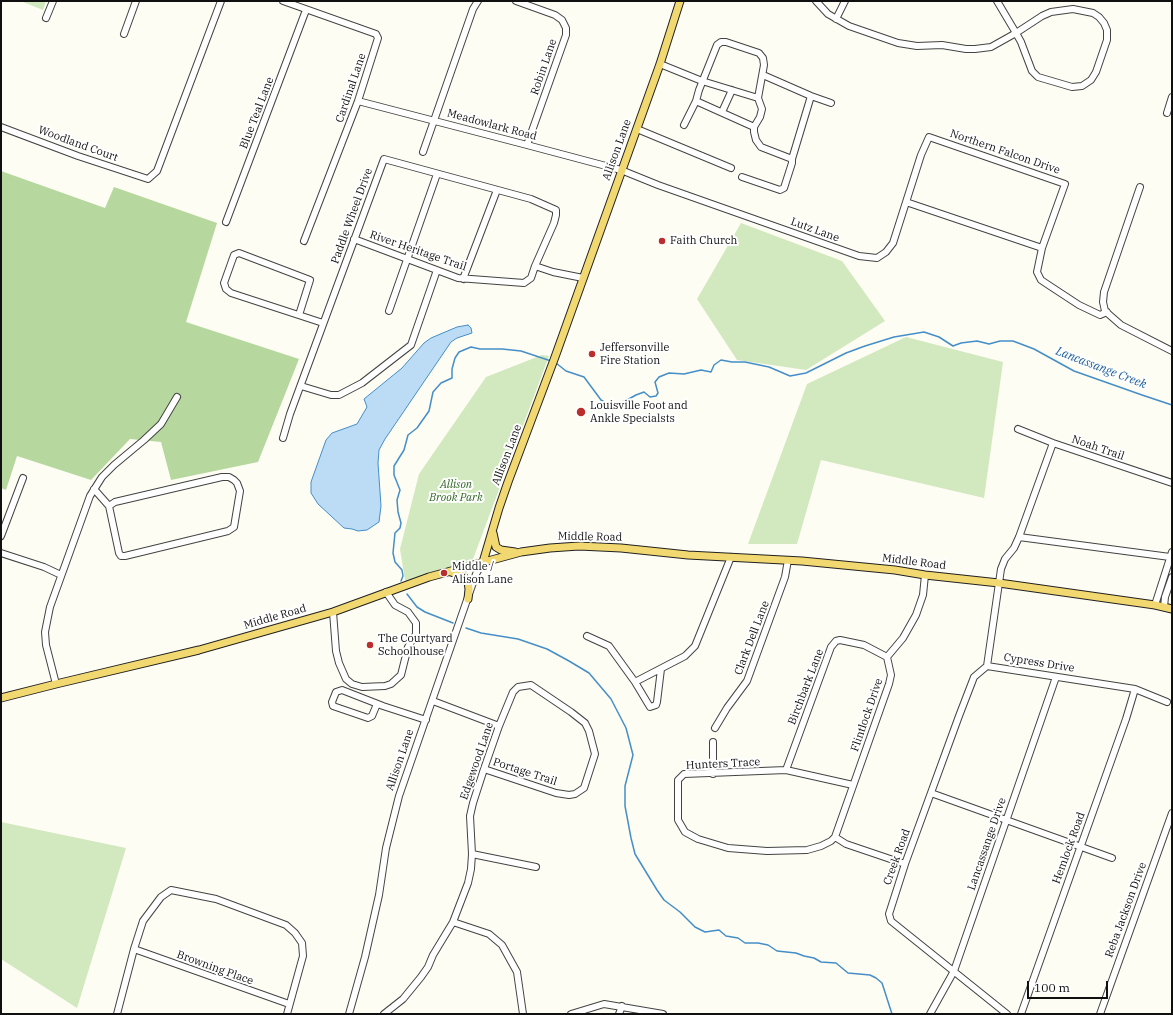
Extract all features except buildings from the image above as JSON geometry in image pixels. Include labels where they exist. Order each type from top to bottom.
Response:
[{"type":"main road","name":"Allison Lane","points":[[483,562],[493,531],[498,508],[552,366],[660,64],[680,1]]},
{"type":"main road","points":[[493,531],[496,546],[501,550],[508,552],[521,552]]},
{"type":"main road","name":"Middle Road","points":[[1,698],[194,651],[333,612],[446,572],[521,552],[550,548],[579,546],[621,548],[688,555],[788,560],[895,570],[925,575],[999,583],[1155,605],[1172,609]]},
{"type":"main road","points":[[446,572],[453,572],[463,576],[468,582],[468,599]]},
{"type":"street","points":[[46,18],[53,1]]},
{"type":"street","points":[[124,34],[136,1]]},
{"type":"street","name":"Woodland Court","points":[[1,127],[78,156],[148,179],[157,171],[221,1]]},
{"type":"street","name":"Cardinal Lane","points":[[283,1],[378,36],[378,41],[358,101],[304,241]]},
{"type":"street","points":[[423,152],[473,9],[478,1]]},
{"type":"street","name":"Robin Lane","points":[[516,1],[555,15],[562,20],[566,28],[566,35],[527,145]]},
{"type":"street","points":[[816,1],[828,14],[849,26],[898,43],[907,45],[936,44],[966,49],[991,47],[1016,33],[1051,12],[1073,9],[1094,13],[1104,23],[1107,30],[1107,40],[1096,72],[1091,80],[1082,86],[1072,87],[1038,77],[1032,71],[1025,50],[1016,33],[997,1]]},
{"type":"street","points":[[836,19],[845,1]]},
{"type":"street","name":"Blue Teal Lane","points":[[226,222],[306,10]]},
{"type":"street","points":[[684,125],[696,101],[702,81],[717,45],[721,42],[726,42],[759,53],[763,58],[764,65],[758,98],[762,109],[760,117],[754,127],[756,140],[761,147],[792,159]]},
{"type":"street","points":[[660,64],[702,81],[758,98]]},
{"type":"street","points":[[762,75],[831,103]]},
{"type":"street","points":[[722,112],[732,90]]},
{"type":"street","points":[[742,177],[780,190],[784,188],[811,96]]},
{"type":"street","points":[[1167,113],[1172,97]]},
{"type":"street","name":"Meadowlark Road","points":[[358,101],[621,170]]},
{"type":"street","points":[[696,101],[754,127]]},
{"type":"street","points":[[637,129],[730,168]]},
{"type":"street","name":"Lutz Lane","points":[[621,170],[658,185],[859,256],[877,258],[886,252],[893,243],[921,155],[929,137]]},
{"type":"street","name":"Northern Falcon Drive","points":[[929,137],[1065,184],[1042,248],[1037,272],[1041,280],[1079,305],[1100,314],[1106,312]]},
{"type":"street","name":"Paddle Wheel Drive","points":[[283,438],[290,414],[384,159],[532,199],[556,210],[554,223],[535,266]]},
{"type":"street","points":[[389,311],[437,174]]},
{"type":"street","points":[[1140,188],[1104,292],[1103,302],[1106,312],[1121,325],[1171,348]]},
{"type":"street","points":[[463,278],[497,190]]},
{"type":"street","points":[[906,202],[1042,248]]},
{"type":"street","name":"River Heritage Trail","points":[[354,239],[437,270],[463,278],[524,283],[530,278],[535,266]]},
{"type":"street","points":[[299,315],[310,280],[239,253],[234,255],[224,283],[226,289],[231,293],[323,323]]},
{"type":"street","points":[[535,266],[553,272],[583,278]]},
{"type":"street","points":[[301,386],[331,395],[339,395],[362,383],[411,344],[437,270]]},
{"type":"street","points":[[56,684],[47,652],[45,632],[50,606],[94,489],[102,477],[114,465],[161,424],[177,397]]},
{"type":"street","name":"Noah Trail","points":[[1018,429],[1053,443],[1172,483]]},
{"type":"street","name":"Cypress Drive","points":[[1053,443],[1019,537],[1014,548],[1005,559],[1001,569],[987,666],[1135,689],[1167,702]]},
{"type":"street","points":[[94,489],[109,506],[119,553],[121,556],[228,532],[234,527],[240,491],[238,483],[229,477],[222,477],[115,502],[109,506]]},
{"type":"street","points":[[1,536],[23,478]]},
{"type":"street","points":[[1019,537],[1171,554],[1155,605]]},
{"type":"street","points":[[1,552],[62,575]]},
{"type":"street","points":[[635,682],[685,656],[695,646],[731,557]]},
{"type":"street","name":"Clark Dell Lane","points":[[715,728],[721,716],[747,680],[785,577],[788,560]]},
{"type":"street","name":"Allison Lane","points":[[349,1014],[365,957],[379,894],[386,848],[399,796],[476,574],[483,562]]},
{"type":"street","points":[[887,657],[903,638],[916,615],[923,595],[925,575]]},
{"type":"street","points":[[1164,607],[1165,597],[1172,577]]},
{"type":"street","points":[[333,612],[336,651],[339,663],[346,679],[352,684],[362,687],[385,686],[391,684],[401,675],[408,647],[416,634],[416,623],[408,612],[395,605],[386,592]]},
{"type":"street","points":[[587,636],[610,646],[635,682],[648,706],[656,706],[658,702],[661,669]]},
{"type":"street","name":"Birchbark Lane","points":[[786,770],[831,647],[836,641],[840,640],[864,645],[887,657]]},
{"type":"street","name":"Flintlock Drive","points":[[836,837],[889,684],[891,675],[887,657]]},
{"type":"street","name":"Creek Road","points":[[987,666],[974,677],[905,864],[889,910],[889,918],[1007,1014]]},
{"type":"street","name":"Lancassange Drive","points":[[930,1014],[954,972],[1056,677]]},
{"type":"street","name":"Edgewood Lane","points":[[384,1014],[403,999],[421,977],[453,922],[468,883],[471,869],[472,854],[470,816],[473,803],[499,726],[513,692],[518,687],[525,685]]},
{"type":"street","name":"Portage Trail","points":[[484,770],[556,793],[569,795],[575,794],[584,788],[595,754],[589,731],[585,723],[543,692],[531,685],[525,685]]},
{"type":"street","points":[[377,704],[372,716],[368,718],[333,706],[332,702],[336,692],[340,689],[377,704],[426,720]]},
{"type":"street","name":"Hemlock Road","points":[[1021,1014],[1126,720],[1135,689]]},
{"type":"street","points":[[432,701],[499,726]]},
{"type":"street","points":[[713,742],[713,774]]},
{"type":"street","name":"Hunters Trace","points":[[836,837],[821,846],[807,850],[767,851],[728,848],[698,839],[685,832],[678,820],[678,780],[684,774],[786,770],[853,785]]},
{"type":"street","points":[[931,793],[1112,858]]},
{"type":"street","name":"Reba Jackson Drive","points":[[1100,1014],[1172,813]]},
{"type":"street","points":[[836,837],[846,844],[905,864]]},
{"type":"street","points":[[472,854],[536,867]]},
{"type":"street","points":[[117,1014],[143,921],[161,897],[171,890],[216,899],[286,925],[295,933],[302,943],[303,956],[287,1014]]},
{"type":"street","points":[[453,922],[489,934],[502,945],[517,972],[523,1014]]},
{"type":"street","name":"Browning Place","points":[[134,950],[289,1004]]},
{"type":"street","points":[[571,1014],[604,1004],[664,1014]]},
{"type":"street","points":[[619,1014],[622,1006]]},
{"type":"green space","points":[[23,1],[46,1],[43,10]]},
{"type":"green space","points":[[1,171],[105,208],[114,187],[217,223],[186,322],[299,359],[258,462],[171,480],[161,442],[130,439],[91,480],[17,456],[6,490],[1,488]]},
{"type":"green space","points":[[741,223],[842,261],[885,321],[806,370],[737,360],[697,299]]},
{"type":"green space","points":[[906,337],[1003,362],[984,498],[821,460],[797,544],[748,544],[807,384]]},
{"type":"green space","name":"Allison Brook Park","points":[[542,355],[549,356],[473,559],[406,586],[400,549],[419,474],[486,377]]},
{"type":"green space","points":[[1,822],[126,848],[77,1008],[1,959]]},
{"type":"water","points":[[468,325],[471,328],[472,333],[457,338],[451,342],[379,450],[378,463],[381,506],[379,522],[367,530],[358,531],[344,528],[318,504],[311,493],[311,482],[326,440],[332,433],[357,424],[367,407],[364,399],[402,368],[424,343],[431,338],[457,327]]},
{"type":"waterway","name":"Lancassange Creek","points":[[556,363],[566,371],[584,377],[601,400],[606,403],[615,404],[644,392],[650,397],[656,396],[658,393],[655,382],[659,377],[669,373],[684,374],[701,370],[711,372],[714,365],[721,360],[745,362],[769,367],[790,376],[806,373],[846,353],[865,346],[894,337],[924,332],[939,337],[953,346],[961,343],[977,341],[989,344],[1000,341],[1013,341],[1034,349],[1074,371],[1172,405]]},
{"type":"waterway","name":"Lancassange Creek","points":[[401,581],[403,576],[402,570],[395,562],[393,553],[395,533],[400,528],[401,523],[397,500],[400,490],[394,475],[394,466],[404,450],[408,435],[417,428],[429,411],[433,392],[441,383],[452,378],[452,369],[455,358],[459,352],[471,347],[480,349],[502,349],[521,351],[551,361]]},
{"type":"waterway","name":"Lancassange Creek","points":[[407,594],[417,607],[425,612],[453,623]]},
{"type":"waterway","name":"Lancassange Creek","points":[[466,628],[481,633],[518,639],[547,649],[589,673],[611,699],[626,728],[633,755],[625,786],[625,806],[635,854],[664,900],[680,912],[695,927],[705,932],[719,930],[726,936],[738,938],[745,943],[768,945],[777,951],[796,953],[814,958],[821,962],[836,963],[848,973],[870,975],[882,983],[892,1014]]},
{"type":"place","name":"Faith Church","points":[[662,241]]},
{"type":"place","name":"Jeffersonville Fire Station","points":[[592,354]]},
{"type":"place","name":"Louisville Foot and Ankle Specialsts","points":[[581,412]]},
{"type":"place","name":"Middle / Alison Lane","points":[[444,573]]},
{"type":"place","name":"The Courtyard Schoolhouse","points":[[370,645]]}]
